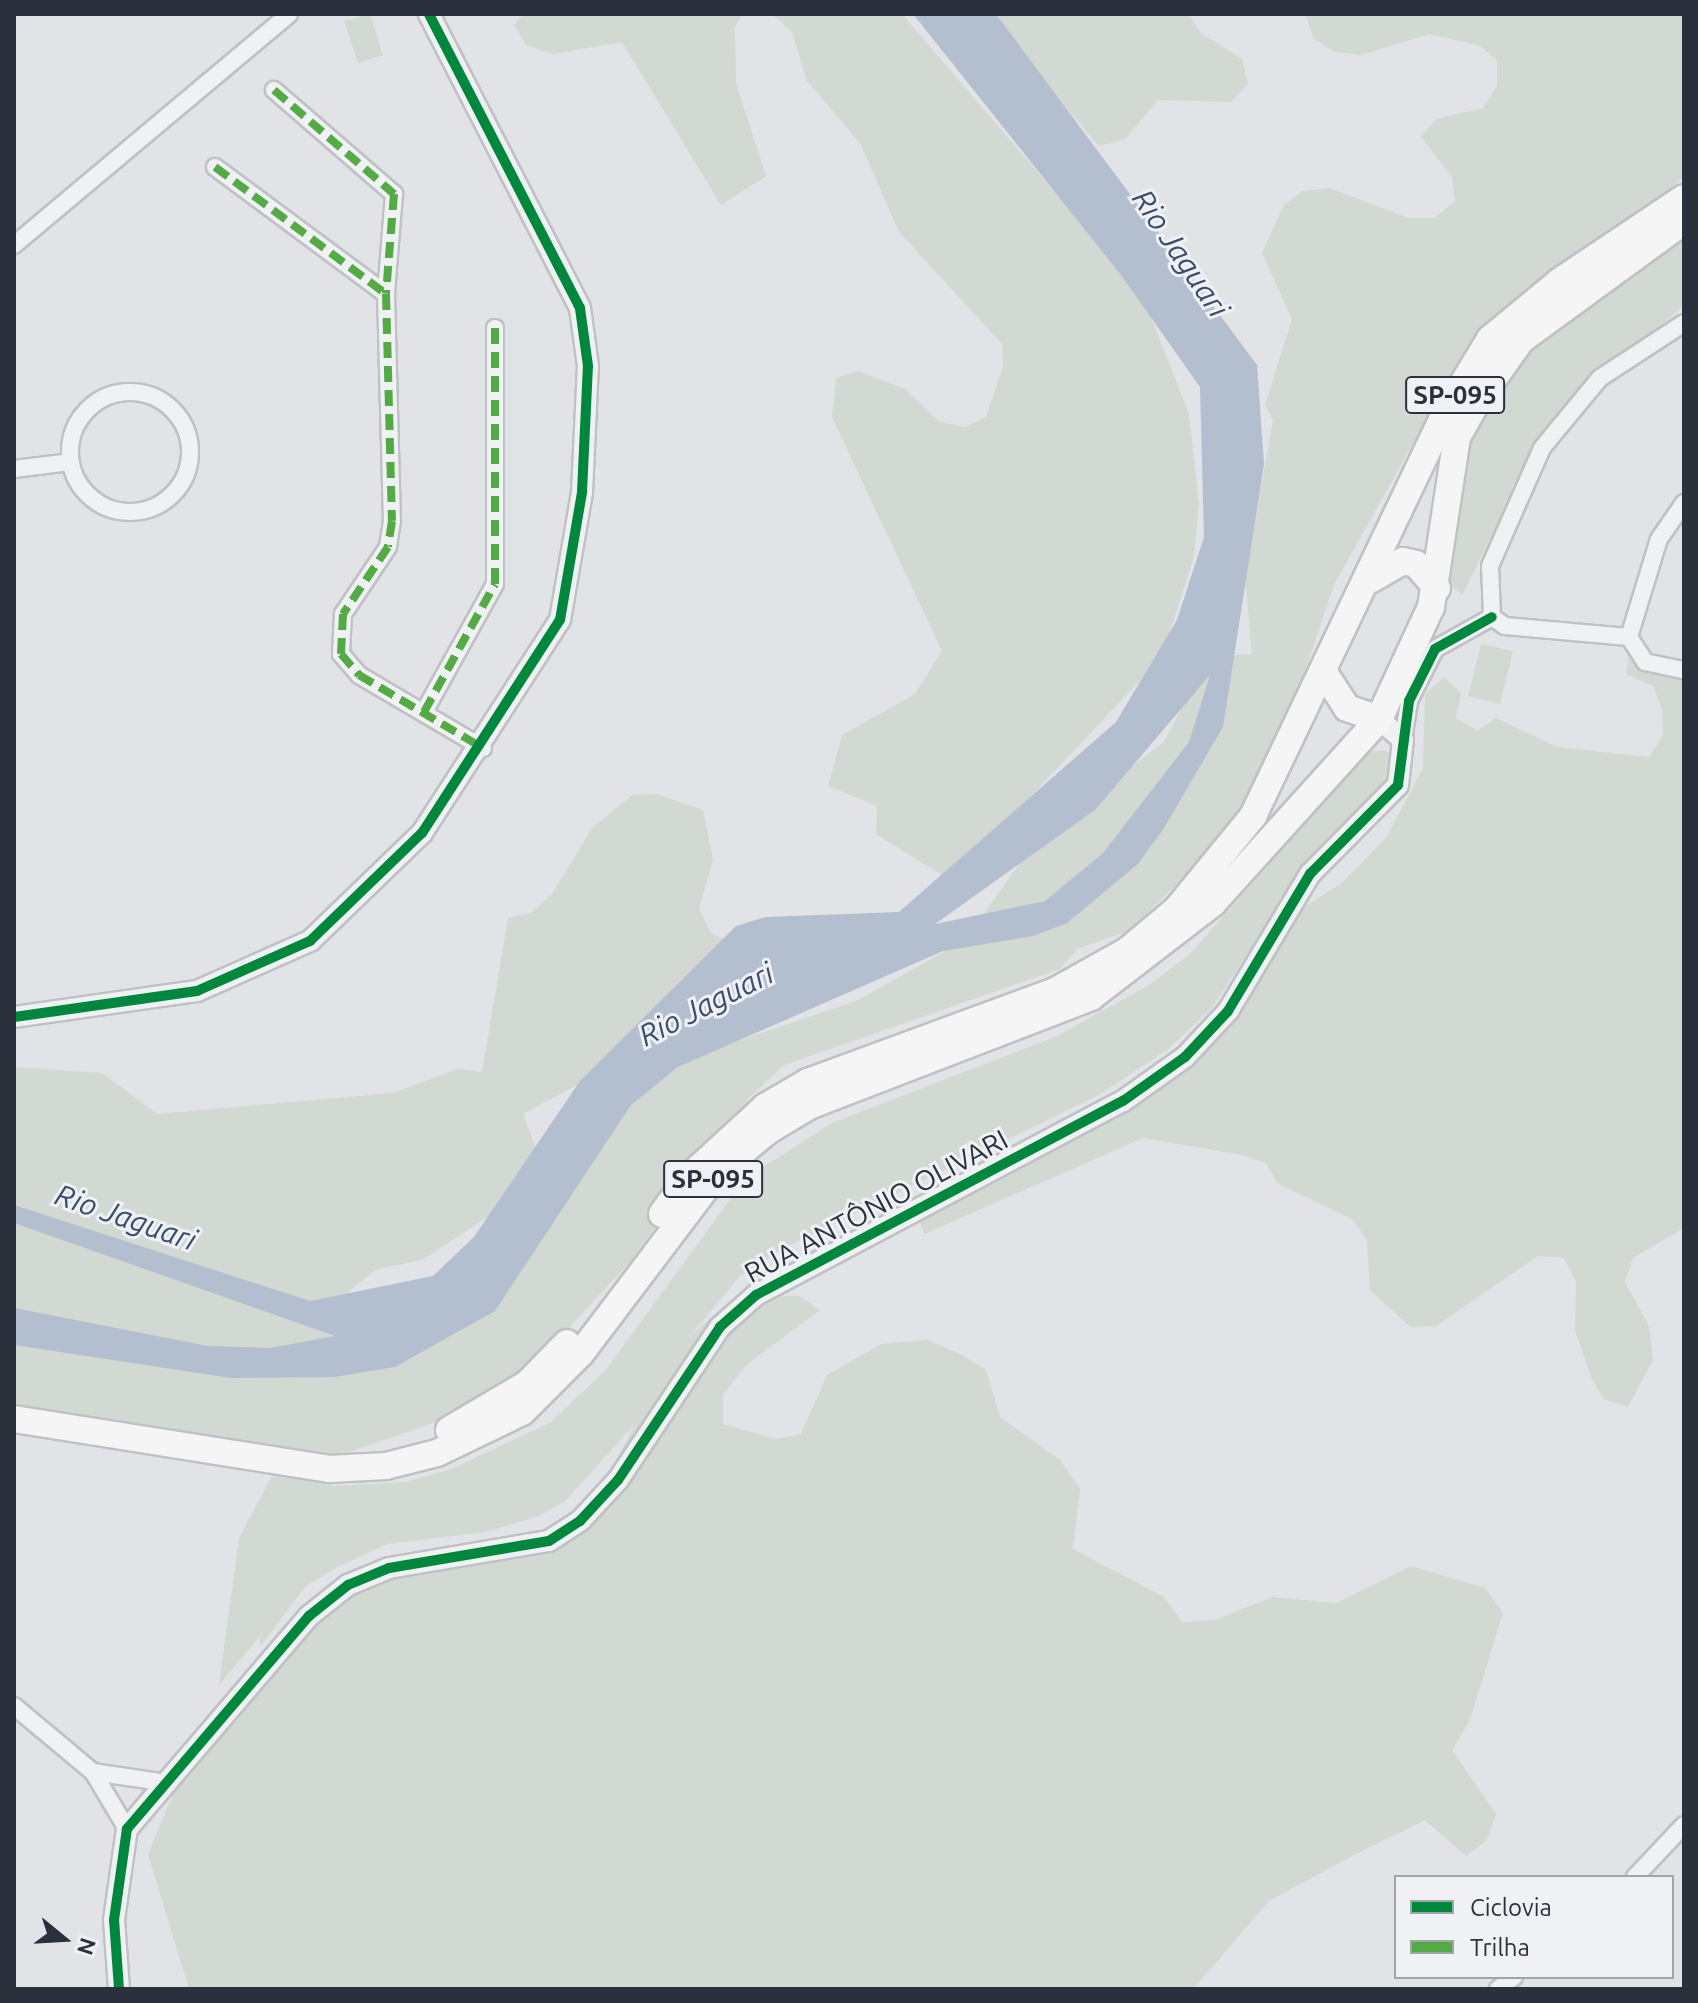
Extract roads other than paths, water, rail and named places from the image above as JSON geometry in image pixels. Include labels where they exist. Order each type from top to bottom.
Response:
[{"type":"main road","name":"SP-095","points":[[14,1401],[324,1453],[423,1441],[477,1418],[562,1349],[689,1177],[765,1107],[808,1082],[1055,991],[1127,951],[1177,909],[1253,816],[1368,582],[1445,413],[1490,339],[1560,281],[1684,198]]},
{"type":"main road","name":"SP-095","points":[[14,1419],[329,1469],[386,1466],[482,1435],[552,1384],[709,1183],[769,1130],[809,1106],[1045,1017],[1130,972],[1213,903],[1379,719],[1416,643],[1437,588],[1457,437],[1477,402],[1521,340],[1684,221]]},
{"type":"main road","points":[[1368,582],[1403,561],[1416,564],[1437,588]]},
{"type":"main road","points":[[1323,671],[1347,708],[1379,719]]},
{"type":"street","points":[[14,245],[289,14]]},
{"type":"street","points":[[14,1017],[197,991],[310,941],[422,833],[483,748],[560,620],[582,492],[588,366],[568,275],[429,14]]},
{"type":"street","points":[[274,90],[394,194],[386,294],[392,521],[388,547],[343,614],[340,644],[359,675],[483,748]]},
{"type":"street","points":[[215,167],[386,294]]},
{"type":"street","points":[[1492,617],[1490,566],[1542,448],[1600,378],[1684,323]]},
{"type":"street","points":[[424,712],[498,571],[495,328]]},
{"type":"street","points":[[117,394],[164,402],[187,434],[187,472],[150,509],[99,505],[70,462],[77,423],[117,394]]},
{"type":"street","points":[[14,469],[70,462]]},
{"type":"street","points":[[1684,503],[1659,539],[1629,637],[1645,662],[1684,670]]},
{"type":"street","points":[[1492,617],[1505,626],[1629,637]]},
{"type":"street","points":[[1403,740],[1409,701],[1435,649],[1492,617]]},
{"type":"street","points":[[1379,719],[1403,740]]},
{"type":"street","name":"RUA ANTÔNIO OLIVARI","points":[[119,1989],[114,1920],[127,1829],[161,1782],[309,1616],[348,1585],[389,1568],[549,1541],[580,1521],[618,1480],[720,1327],[756,1295],[1123,1101],[1185,1057],[1228,1011],[1310,874],[1398,785],[1403,740]]},
{"type":"street","points":[[14,1706],[93,1772],[127,1829]]},
{"type":"street","points":[[93,1772],[161,1782]]},
{"type":"street","points":[[1637,1875],[1684,1825]]},
{"type":"water","name":"Rio Jaguari","points":[[913,14],[996,14],[1257,365],[1264,464],[1223,727],[1164,828],[1138,864],[1067,923],[1033,936],[943,951],[678,1067],[631,1105],[495,1311],[395,1367],[335,1377],[231,1378],[14,1345],[14,1308],[208,1346],[270,1348],[335,1336],[14,1223],[14,1205],[310,1301],[433,1276],[474,1237],[580,1081],[736,926],[766,917],[899,912],[1116,722],[1177,620],[1204,537],[1200,387],[1121,275]],"holes":[[[1210,675],[1189,742],[1103,853],[1045,901],[935,924],[1095,810]]]}]
